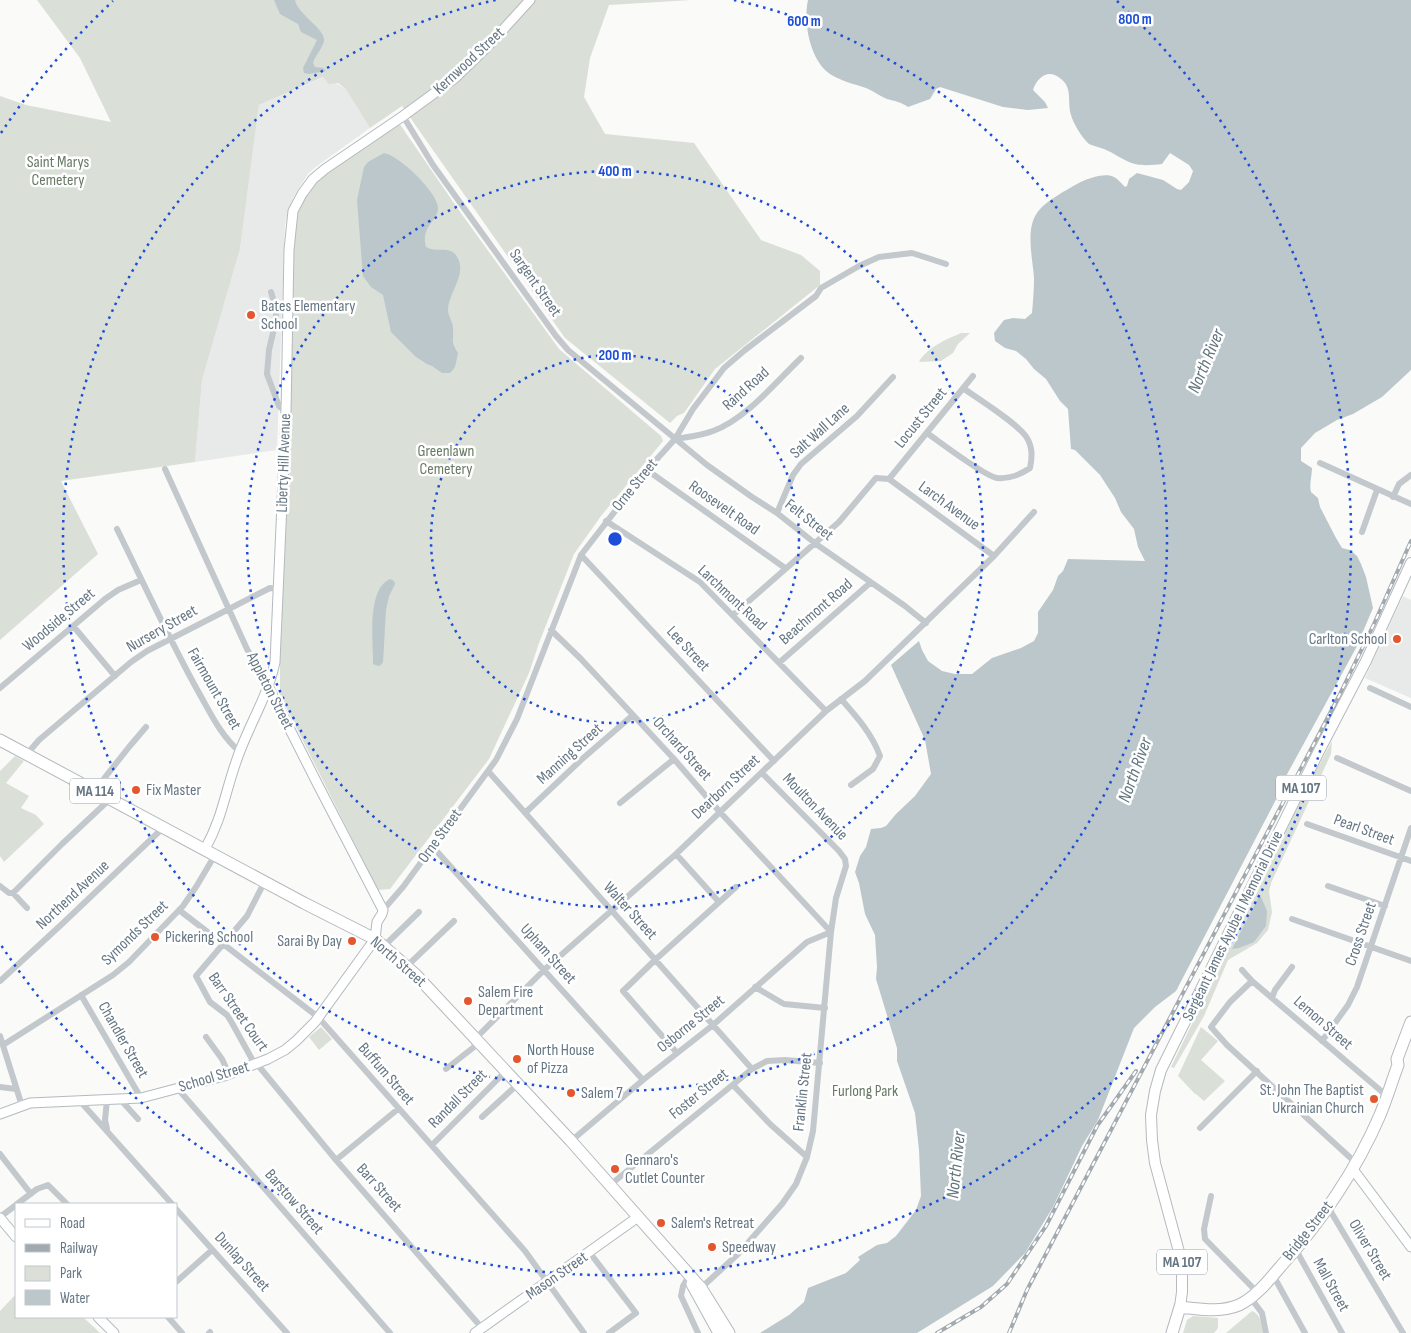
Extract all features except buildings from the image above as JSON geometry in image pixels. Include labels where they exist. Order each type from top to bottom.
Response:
[{"type":"highway","name":"North Street","points":[[0,740],[374,939],[384,947],[476,1038],[505,1072],[571,1141],[689,1276],[729,1333]]},
{"type":"highway","name":"Bridge Street","points":[[1180,1307],[1219,1310],[1238,1306],[1254,1295],[1296,1250],[1328,1207],[1379,1116],[1398,1065],[1397,1059],[1409,1038],[1411,1022]]},
{"type":"highway","name":"North Street","points":[[699,1291],[719,1333]]},
{"type":"highway","name":"MA 107","points":[[1172,1333],[1180,1307]]},
{"type":"main road","name":"Kernwood Street","points":[[403,116],[455,78],[489,45],[530,0]]},
{"type":"main road","name":"Liberty Hill Avenue","points":[[210,852],[240,752],[274,670],[286,412],[289,250],[293,211],[313,179],[325,168],[403,116]]},
{"type":"main road","name":"Sergeant James Ayube II Memorial Drive","points":[[1180,1307],[1182,1263],[1155,1164],[1152,1140],[1151,1115],[1161,1070],[1318,753],[1366,662],[1411,563]]},
{"type":"main road","name":"Appleton Street","points":[[268,686],[383,910]]},
{"type":"main road","name":"Orne Street","points":[[374,939],[377,922],[383,910]]},
{"type":"main road","name":"School Street","points":[[0,1114],[22,1106],[45,1102],[141,1098],[229,1074],[257,1064],[285,1050],[296,1041],[318,1017],[374,939]]},
{"type":"main road","points":[[1353,1165],[1411,1248]]},
{"type":"main road","name":"Mason Street","points":[[478,1330],[590,1253],[638,1217]]},
{"type":"main road","points":[[0,1218],[15,1236]]},
{"type":"main road","points":[[99,1318],[114,1333]]},
{"type":"street","name":"Sargent Street","points":[[403,116],[433,165],[556,336],[583,364],[675,439]]},
{"type":"street","name":"Orne Street","points":[[383,910],[403,887],[501,752],[517,719],[581,555],[647,470],[675,439],[693,409],[724,368],[810,302],[821,288],[859,266],[879,257],[912,253],[946,264]]},
{"type":"street","points":[[271,292],[276,308],[276,320],[267,374],[279,406],[286,412]]},
{"type":"street","name":"Rand Road","points":[[675,439],[698,436],[728,424],[742,414],[801,358]]},
{"type":"street","name":"Locust Street","points":[[889,478],[973,376]]},
{"type":"street","name":"Salt Wall Lane","points":[[777,512],[793,475],[801,464],[857,416],[893,377]]},
{"type":"street","points":[[927,433],[980,471],[995,478],[1008,478],[1021,474],[1030,468],[1032,459],[1031,447],[1027,437],[963,388]]},
{"type":"street","name":"Felt Street","points":[[675,439],[707,465],[777,512],[816,544],[905,606],[926,623]]},
{"type":"street","points":[[1320,463],[1411,504]]},
{"type":"street","name":"Appleton Street","points":[[165,469],[247,649],[268,686]]},
{"type":"street","name":"Roosevelt Road","points":[[647,470],[785,568]]},
{"type":"street","points":[[1393,497],[1399,484],[1411,474]]},
{"type":"street","points":[[733,615],[840,522],[876,478],[889,478]]},
{"type":"street","name":"Larch Avenue","points":[[889,478],[994,556]]},
{"type":"street","points":[[1362,532],[1377,490]]},
{"type":"street","name":"Dearborn Street","points":[[446,1069],[474,1047],[476,1038],[544,970],[676,854],[826,711],[865,681],[994,556],[1034,512]]},
{"type":"street","name":"Larchmont Road","points":[[606,522],[700,582],[826,711]]},
{"type":"street","name":"Fairmount Street","points":[[118,529],[170,639],[226,739],[240,752]]},
{"type":"street","name":"Lee Street","points":[[581,555],[774,761]]},
{"type":"street","name":"Woodside Street","points":[[0,688],[112,594],[142,580]]},
{"type":"street","name":"Beachmont Road","points":[[780,662],[870,583]]},
{"type":"street","name":"Nursery Street","points":[[27,754],[39,740],[147,651],[270,588],[279,589]]},
{"type":"street","points":[[74,627],[115,676]]},
{"type":"street","name":"Orchard Street","points":[[551,630],[581,659],[674,759],[719,811],[831,932]]},
{"type":"street","points":[[1370,688],[1411,707]]},
{"type":"street","points":[[841,699],[862,723],[875,743],[880,756],[873,769],[851,785]]},
{"type":"street","name":"Manning Street","points":[[525,813],[581,760],[633,715]]},
{"type":"street","points":[[95,790],[146,727]]},
{"type":"street","points":[[1337,758],[1411,791]]},
{"type":"street","points":[[620,803],[674,759]]},
{"type":"street","name":"Walter Street","points":[[488,771],[752,1069]]},
{"type":"street","name":"Moulton Avenue","points":[[762,773],[817,828],[846,861]]},
{"type":"street","points":[[14,893],[110,799]]},
{"type":"street","name":"Pearl Street","points":[[1307,824],[1411,861]]},
{"type":"street","name":"Northend Avenue","points":[[0,981],[164,828]]},
{"type":"street","name":"Cross Street","points":[[1322,1041],[1353,996],[1411,828]]},
{"type":"street","name":"Upham Street","points":[[432,846],[642,1080]]},
{"type":"street","name":"Symonds Street","points":[[3,1045],[114,974],[129,962],[190,897],[210,852]]},
{"type":"street","points":[[676,854],[719,902]]},
{"type":"street","name":"Franklin Street","points":[[699,1291],[738,1254],[782,1204],[796,1184],[807,1157],[813,1131],[831,932],[836,898],[844,875],[846,861]]},
{"type":"street","points":[[224,945],[247,916],[265,882]]},
{"type":"street","points":[[0,886],[9,893],[14,893],[27,908]]},
{"type":"street","points":[[1328,886],[1385,906]]},
{"type":"street","points":[[677,1054],[624,991],[655,960],[736,887]]},
{"type":"street","name":"Buffum Street","points":[[179,910],[318,1017],[525,1251],[584,1333]]},
{"type":"street","points":[[384,947],[419,912]]},
{"type":"street","points":[[1292,919],[1411,961]]},
{"type":"street","points":[[406,967],[454,921]]},
{"type":"street","name":"Osborne Street","points":[[571,1141],[642,1080],[713,1025],[807,942],[831,932]]},
{"type":"street","name":"Barr Street Court","points":[[224,945],[196,976],[210,1002],[227,1015],[253,1061],[257,1064]]},
{"type":"street","points":[[1272,998],[1275,990],[1292,967]]},
{"type":"street","name":"Lemon Street","points":[[1242,970],[1252,981],[1387,1096]]},
{"type":"street","points":[[1252,981],[1230,1002],[1210,1026],[1227,1045],[1257,1071],[1353,1165]]},
{"type":"street","points":[[755,988],[784,1004],[824,1008]]},
{"type":"street","name":"Chandler Street","points":[[81,995],[141,1098]]},
{"type":"street","points":[[0,1036],[22,1106]]},
{"type":"street","points":[[206,1037],[222,1059],[229,1074]]},
{"type":"street","name":"Foster Street","points":[[610,1185],[752,1069],[767,1062],[785,1060],[820,1063]]},
{"type":"street","name":"Barr Street","points":[[257,1064],[478,1330]]},
{"type":"street","points":[[1200,1128],[1257,1071]]},
{"type":"street","name":"Randall Street","points":[[432,1145],[505,1072]]},
{"type":"street","points":[[482,1117],[518,1084]]},
{"type":"street","points":[[733,1085],[770,1124],[807,1157]]},
{"type":"street","points":[[0,1087],[16,1089]]},
{"type":"street","name":"Barstow Street","points":[[178,1088],[390,1333]]},
{"type":"street","points":[[80,1100],[171,1203]]},
{"type":"street","points":[[107,1100],[105,1120],[108,1132]]},
{"type":"street","points":[[120,1100],[138,1120]]},
{"type":"street","points":[[336,1160],[398,1109]]},
{"type":"street","points":[[0,1154],[31,1194]]},
{"type":"street","points":[[20,1203],[37,1189],[48,1186],[66,1203]]},
{"type":"street","points":[[1210,1196],[1204,1229],[1205,1239],[1254,1295],[1262,1313],[1266,1333]]},
{"type":"street","points":[[0,1218],[15,1207]]},
{"type":"street","name":"Oliver Street","points":[[1328,1207],[1403,1333]]},
{"type":"street","name":"Dunlap Street","points":[[178,1211],[287,1333]]},
{"type":"street","points":[[178,1280],[212,1250]]},
{"type":"street","name":"Mall Street","points":[[1296,1250],[1342,1333]]},
{"type":"street","points":[[590,1253],[636,1313],[609,1333]]},
{"type":"street","points":[[1273,1275],[1305,1333]]},
{"type":"street","points":[[689,1276],[682,1286],[681,1296],[698,1333]]},
{"type":"street","points":[[169,1318],[182,1333]]},
{"type":"shaded area","name":"Bates Elementary School","points":[[324,77],[345,88],[370,128],[308,174],[289,208],[285,225],[277,450],[195,462],[202,380],[240,249],[259,105]]},
{"type":"shaded area","name":"Carlton School","points":[[1403,596],[1411,600],[1411,698],[1365,678]]},
{"type":"green space","name":"Saint Marys Cemetery","points":[[37,0],[691,0],[609,5],[590,58],[584,97],[605,134],[694,143],[761,240],[801,255],[820,271],[820,285],[715,369],[684,413],[677,416],[670,423],[565,338],[402,106],[370,128],[345,88],[338,83],[329,84],[323,77],[259,105],[240,249],[202,380],[195,462],[61,481],[98,554],[0,640],[0,96],[26,105],[111,122],[80,58]]},
{"type":"green space","name":"Greenlawn Cemetery","points":[[399,123],[458,209],[559,349],[661,436],[663,441],[601,516],[574,554],[529,673],[489,759],[390,889],[378,890],[280,695],[280,662],[295,222],[303,197],[319,178]]},
{"type":"green space","points":[[961,333],[970,333],[958,344],[953,353],[941,361],[919,362],[932,348]]},
{"type":"green space","points":[[1332,741],[1331,754],[1271,883],[1269,891],[1272,912],[1268,930],[1257,943],[1228,960],[1204,1016],[1174,1068],[1171,1067],[1313,776]]},
{"type":"green space","points":[[15,756],[24,761],[6,783],[29,796],[21,808],[36,815],[44,824],[4,862],[0,856],[0,771]]},
{"type":"green space","points":[[321,1027],[332,1039],[319,1050],[309,1037]]},
{"type":"green space","points":[[1201,1027],[1218,1041],[1201,1060],[1225,1081],[1204,1101],[1178,1076]]},
{"type":"green space","points":[[15,1295],[15,1318],[84,1318],[100,1333],[0,1333],[0,1311]]},
{"type":"green space","points":[[1252,1311],[1259,1317],[1263,1333],[1226,1333]]},
{"type":"green space","points":[[1193,1316],[1218,1318],[1218,1328],[1214,1333],[1183,1333],[1187,1320]]},
{"type":"water","points":[[274,0],[295,0],[301,11],[321,32],[324,41],[313,63],[315,67],[323,68],[326,71],[304,73],[303,68],[317,40],[301,32],[298,24],[280,14]]},
{"type":"water","name":"North River","points":[[808,0],[1411,0],[1411,370],[1382,397],[1315,433],[1301,448],[1301,461],[1312,468],[1311,492],[1318,498],[1320,507],[1342,548],[1350,550],[1357,556],[1366,577],[1373,608],[1356,648],[1285,778],[1282,788],[1176,991],[1155,1007],[1134,1028],[1098,1120],[1082,1146],[1053,1207],[1025,1253],[993,1286],[917,1333],[760,1333],[789,1315],[804,1302],[808,1288],[846,1273],[860,1260],[858,1257],[877,1245],[887,1243],[896,1236],[916,1210],[921,1196],[915,1113],[897,1061],[897,1048],[876,979],[875,935],[865,914],[855,872],[860,856],[866,847],[871,829],[886,826],[915,796],[931,774],[925,740],[891,665],[919,641],[928,661],[942,671],[955,674],[972,674],[992,658],[1021,648],[1034,641],[1038,633],[1038,612],[1053,590],[1058,576],[1063,571],[1068,559],[1145,561],[1138,547],[1134,529],[1121,512],[1115,498],[1100,475],[1075,450],[1071,449],[1068,409],[1060,401],[1046,379],[1016,351],[1005,348],[995,341],[994,333],[1004,320],[1013,318],[1025,319],[1032,313],[1034,278],[1031,228],[1033,220],[1040,209],[1055,197],[1077,184],[1096,177],[1106,175],[1114,177],[1125,187],[1129,179],[1137,173],[1163,180],[1181,190],[1189,182],[1193,171],[1189,165],[1170,153],[1162,164],[1141,165],[1131,163],[1089,144],[1072,118],[1065,83],[1052,74],[1040,78],[1033,90],[1045,102],[1048,108],[1028,110],[1003,107],[940,87],[936,89],[930,99],[908,107],[866,88],[839,79],[823,68],[813,50],[807,30]]},
{"type":"water","points":[[384,153],[399,160],[408,167],[436,200],[438,212],[425,234],[426,247],[433,250],[449,250],[455,254],[459,261],[459,275],[448,310],[453,326],[453,343],[458,353],[455,367],[450,373],[442,373],[416,357],[391,332],[383,295],[371,287],[363,276],[357,200],[364,167],[368,162]]},
{"type":"water","points":[[390,579],[395,584],[389,596],[386,610],[383,662],[378,666],[373,664],[373,615],[378,593],[383,584]]},
{"type":"water","points":[[1261,897],[1267,911],[1266,926],[1254,942],[1232,949],[1258,898]]},
{"type":"railway","points":[[1009,1333],[1027,1290],[1339,696],[1411,541]]},
{"type":"railway","points":[[937,1333],[981,1307],[1007,1284],[1046,1226],[1097,1126],[1136,1071]]},
{"type":"place","name":"Bates Elementary School","points":[[251,315]]},
{"type":"place","name":"Carlton School","points":[[1397,639]]},
{"type":"place","name":"Fix Master","points":[[136,790]]},
{"type":"place","name":"Pickering School","points":[[155,937]]},
{"type":"place","name":"Sarai By Day","points":[[352,941]]},
{"type":"place","name":"Salem Fire Department","points":[[468,1001]]},
{"type":"place","name":"North House of Pizza","points":[[517,1059]]},
{"type":"place","name":"Salem 7","points":[[571,1093]]},
{"type":"place","name":"St. John The Baptist Ukrainian Church","points":[[1374,1099]]},
{"type":"place","name":"Gennaro's Cutlet Counter","points":[[615,1169]]},
{"type":"place","name":"Salem's Retreat","points":[[661,1223]]},
{"type":"place","name":"Speedway","points":[[712,1247]]},
{"type":"park label","name":"Furlong Park","points":[[865,1091]]}]
